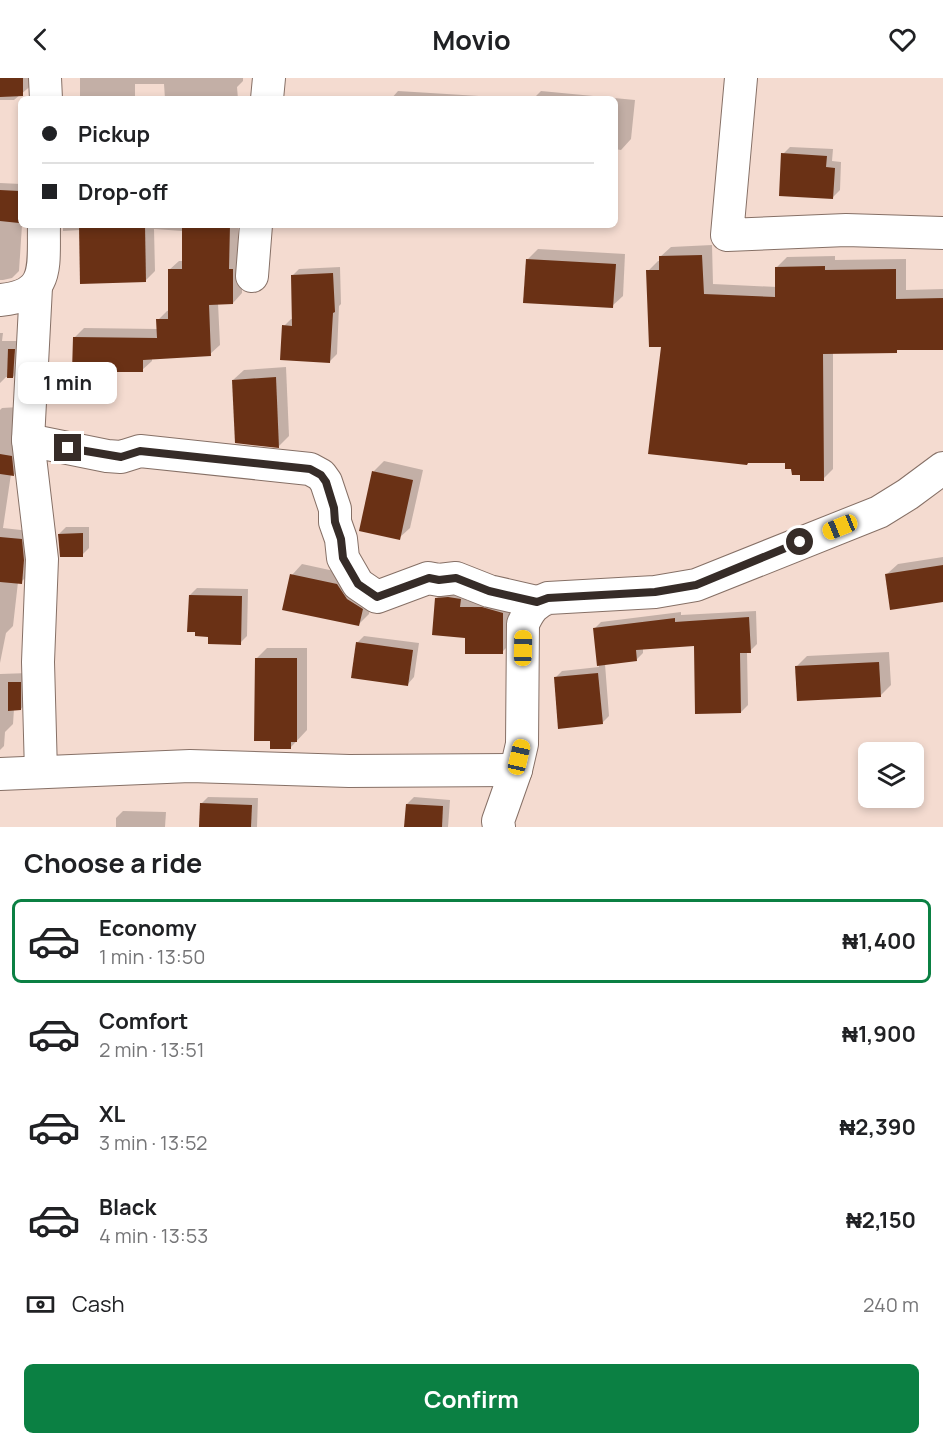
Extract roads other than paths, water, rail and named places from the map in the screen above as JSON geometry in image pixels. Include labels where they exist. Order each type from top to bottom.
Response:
[{"type":"street","points":[[45,78],[46,96]]},
{"type":"street","points":[[267,96],[269,78]]},
{"type":"street","points":[[741,78],[728,235],[846,230],[943,233]]},
{"type":"street","points":[[41,772],[38,662],[42,559],[28,440],[36,287],[43,268],[44,228]]},
{"type":"street","points":[[252,276],[255,228]]},
{"type":"street","points":[[0,300],[26,293],[36,287]]},
{"type":"street","points":[[28,440],[107,456],[121,457],[140,451],[310,469],[321,475],[326,482],[341,539],[343,558],[358,584],[377,597],[429,578],[439,580],[456,578],[489,591],[537,602]]},
{"type":"street","points":[[499,827],[498,821],[516,770],[522,744],[523,624],[528,612],[537,602],[548,598],[655,592],[696,585],[879,512],[943,468]]},
{"type":"street","points":[[0,774],[190,766],[349,771],[516,770]]}]
